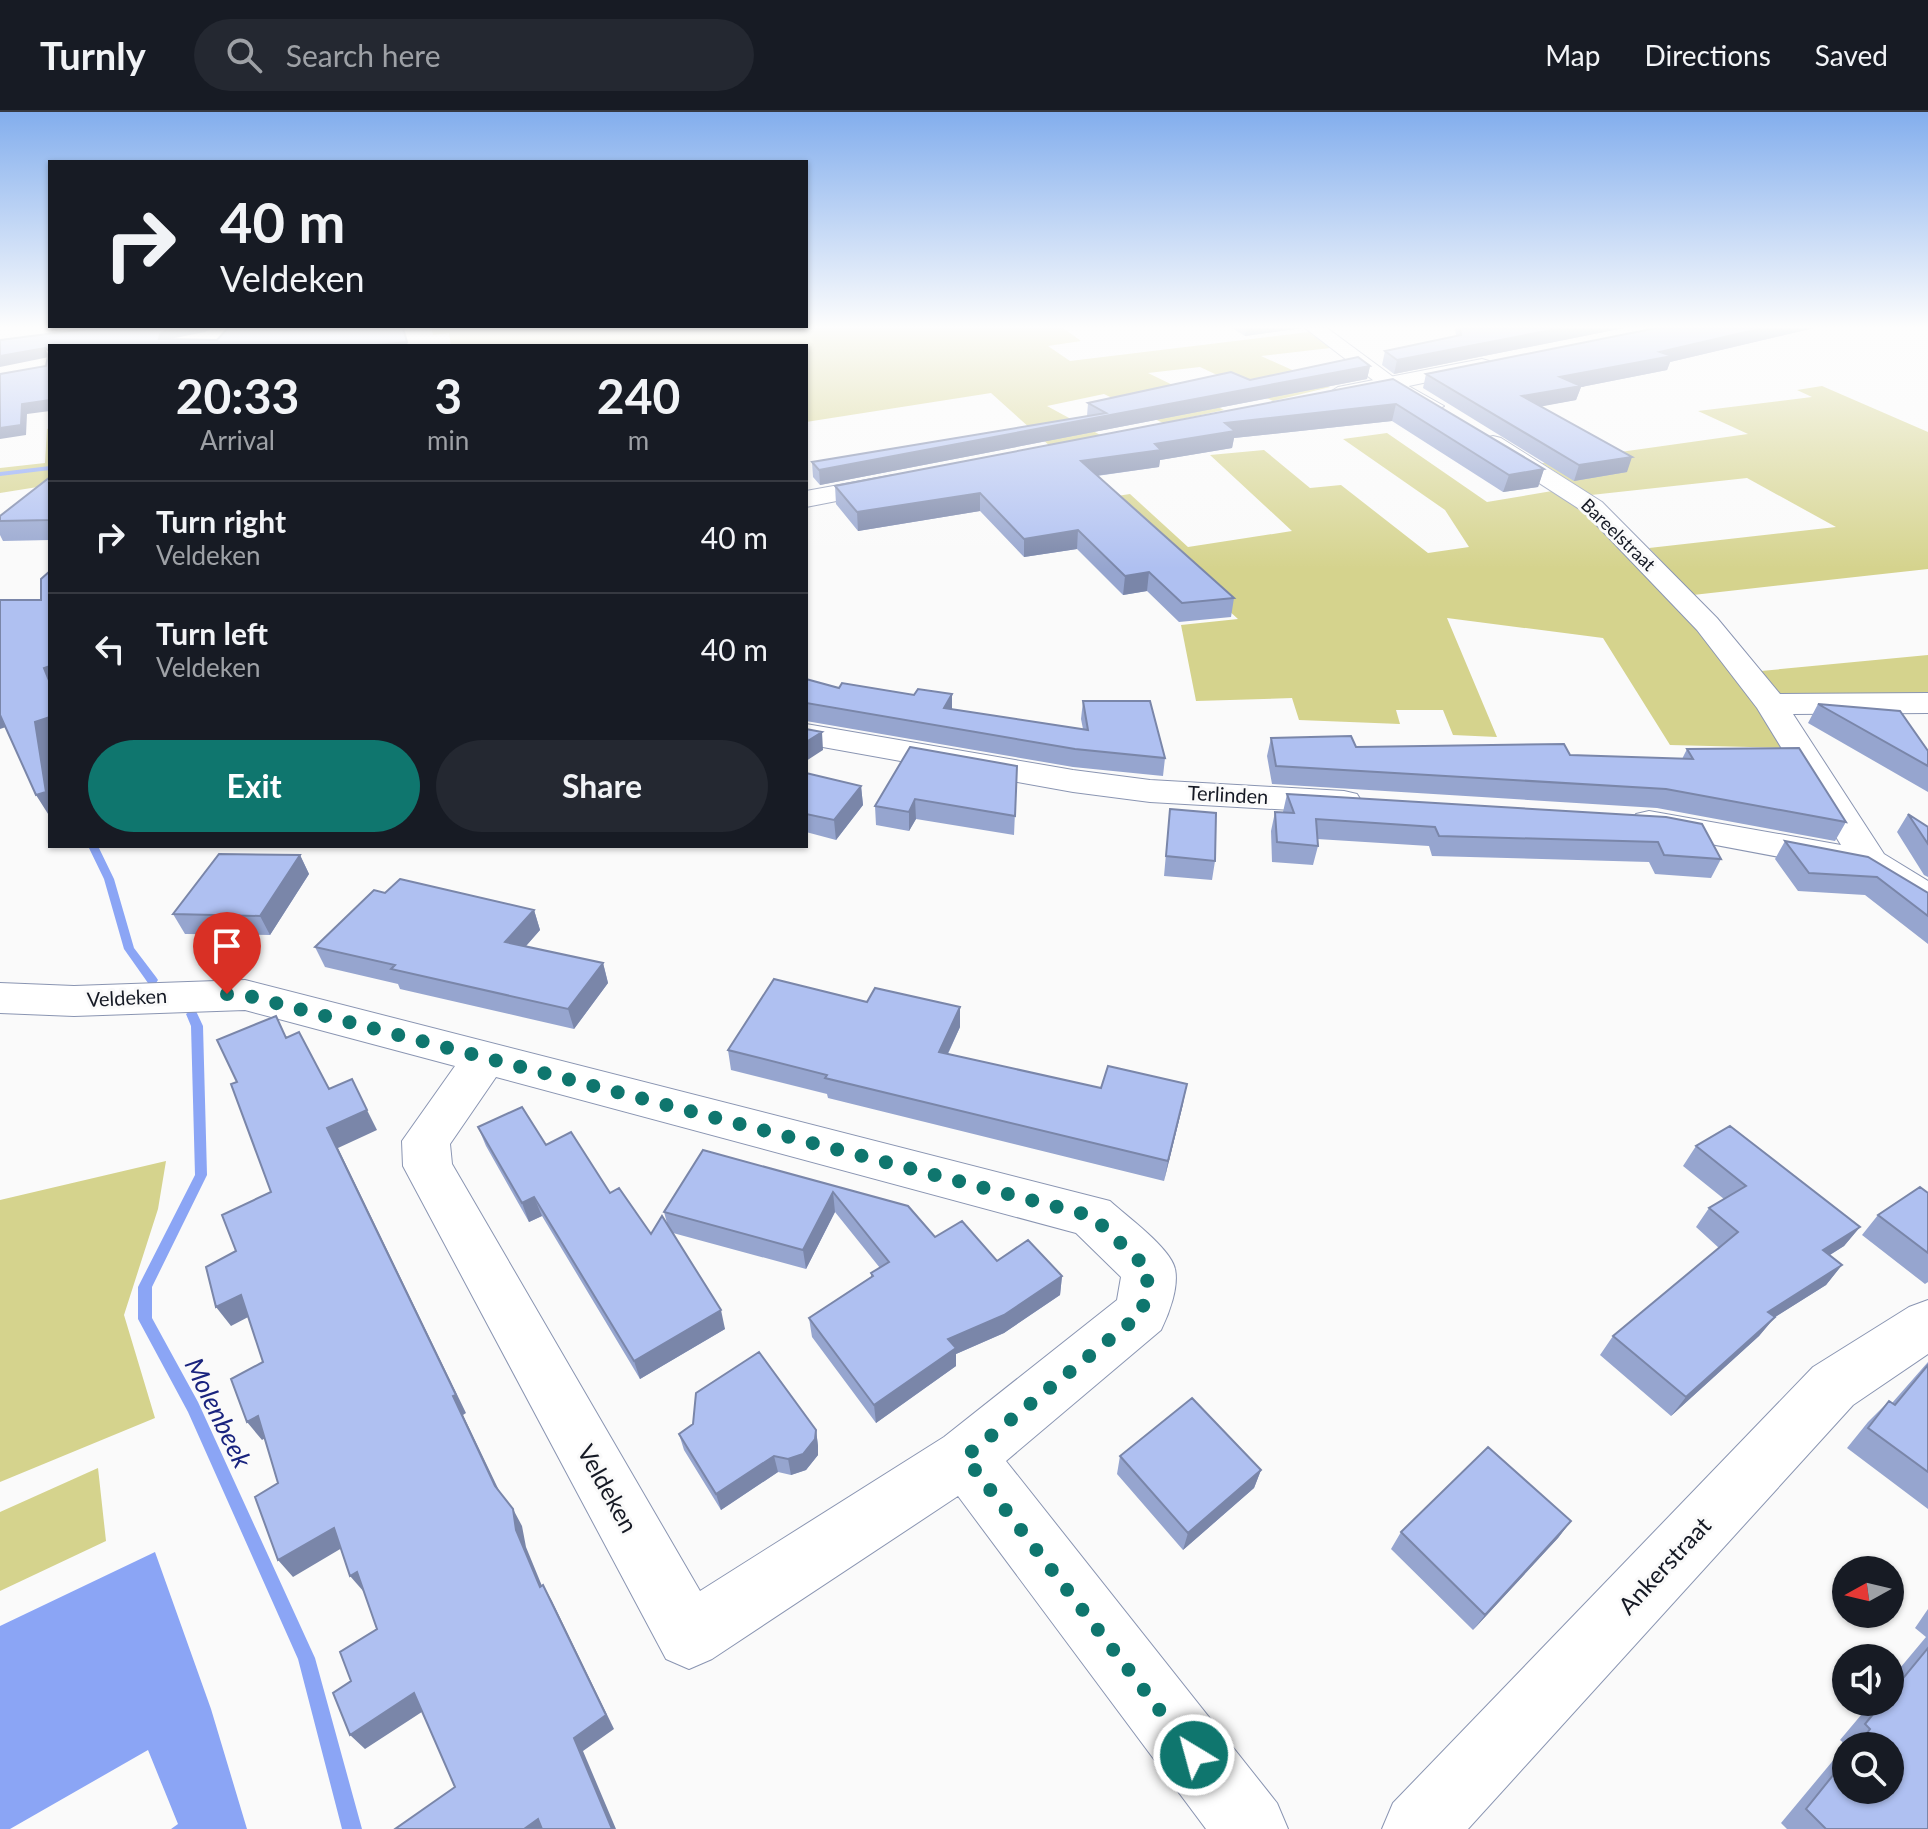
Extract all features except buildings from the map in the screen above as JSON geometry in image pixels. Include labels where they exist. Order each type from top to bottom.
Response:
[{"type":"street","points":[[1435,408],[1451,417]]},
{"type":"street","name":"Bareelstraat","points":[[1476,432],[1593,507],[1707,624],[1771,704],[1870,862]]},
{"type":"street","points":[[808,499],[911,480]]},
{"type":"street","points":[[1771,704],[1928,703]]},
{"type":"street","name":"Terlinden","points":[[808,734],[884,750],[1150,791],[1380,805]]},
{"type":"street","points":[[1610,819],[1657,822],[1870,862],[1928,899]]},
{"type":"street","name":"Veldeken","points":[[0,998],[74,1001],[245,995],[486,1057],[1092,1216],[1149,1270],[1142,1313],[965,1457],[689,1636],[428,1166],[426,1141],[486,1057]]},
{"type":"street","name":"Ankerstraat","points":[[1419,1829],[1833,1386],[1928,1324]]},
{"type":"street","points":[[965,1457],[1251,1829]]},
{"type":"shaded area","points":[[808,408],[895,408],[808,422]]},
{"type":"shaded area","points":[[1008,408],[1051,408],[1104,437],[1051,447]]},
{"type":"shaded area","points":[[1133,408],[1224,410],[1163,423]]},
{"type":"shaded area","points":[[1721,408],[1873,408],[1928,432],[1928,569],[1693,595],[1649,548],[1836,527],[1747,478],[1591,495],[1542,463],[1748,434],[1698,411]]},
{"type":"shaded area","points":[[47,429],[48,485],[0,493],[0,468],[45,463]]},
{"type":"shaded area","points":[[1387,433],[1487,502],[1558,490],[1622,548],[1681,611],[1788,748],[1670,745],[1603,638],[1447,618],[1497,737],[1453,735],[1443,710],[1396,710],[1400,724],[1299,720],[1292,698],[1196,701],[1181,625],[1238,619],[1104,498],[1130,494],[1188,547],[1292,531],[1210,455],[1264,450],[1310,488],[1341,485],[1428,553],[1469,547],[1445,510],[1343,439]]},
{"type":"shaded area","points":[[1928,655],[1928,699],[1782,699],[1761,671]]},
{"type":"shaded area","points":[[166,1161],[158,1209],[124,1315],[155,1418],[0,1482],[0,1200]]},
{"type":"shaded area","points":[[98,1468],[106,1541],[0,1591],[0,1512]]},
{"type":"water","points":[[155,1552],[211,1709],[247,1829],[171,1829],[178,1824],[148,1750],[10,1829],[0,1829],[0,1626]]},
{"type":"waterway","name":"Molenbeek","points":[[0,474],[48,468]]},
{"type":"waterway","name":"Molenbeek","points":[[94,848],[109,879],[129,949],[152,980]]},
{"type":"waterway","name":"Molenbeek","points":[[192,1014],[197,1026],[201,1175],[145,1287],[145,1319],[193,1407],[306,1658],[352,1829]]},
{"type":"route","points":[[227,994],[245,995],[1092,1216],[1149,1270],[1142,1313],[965,1457],[1194,1755]]}]
